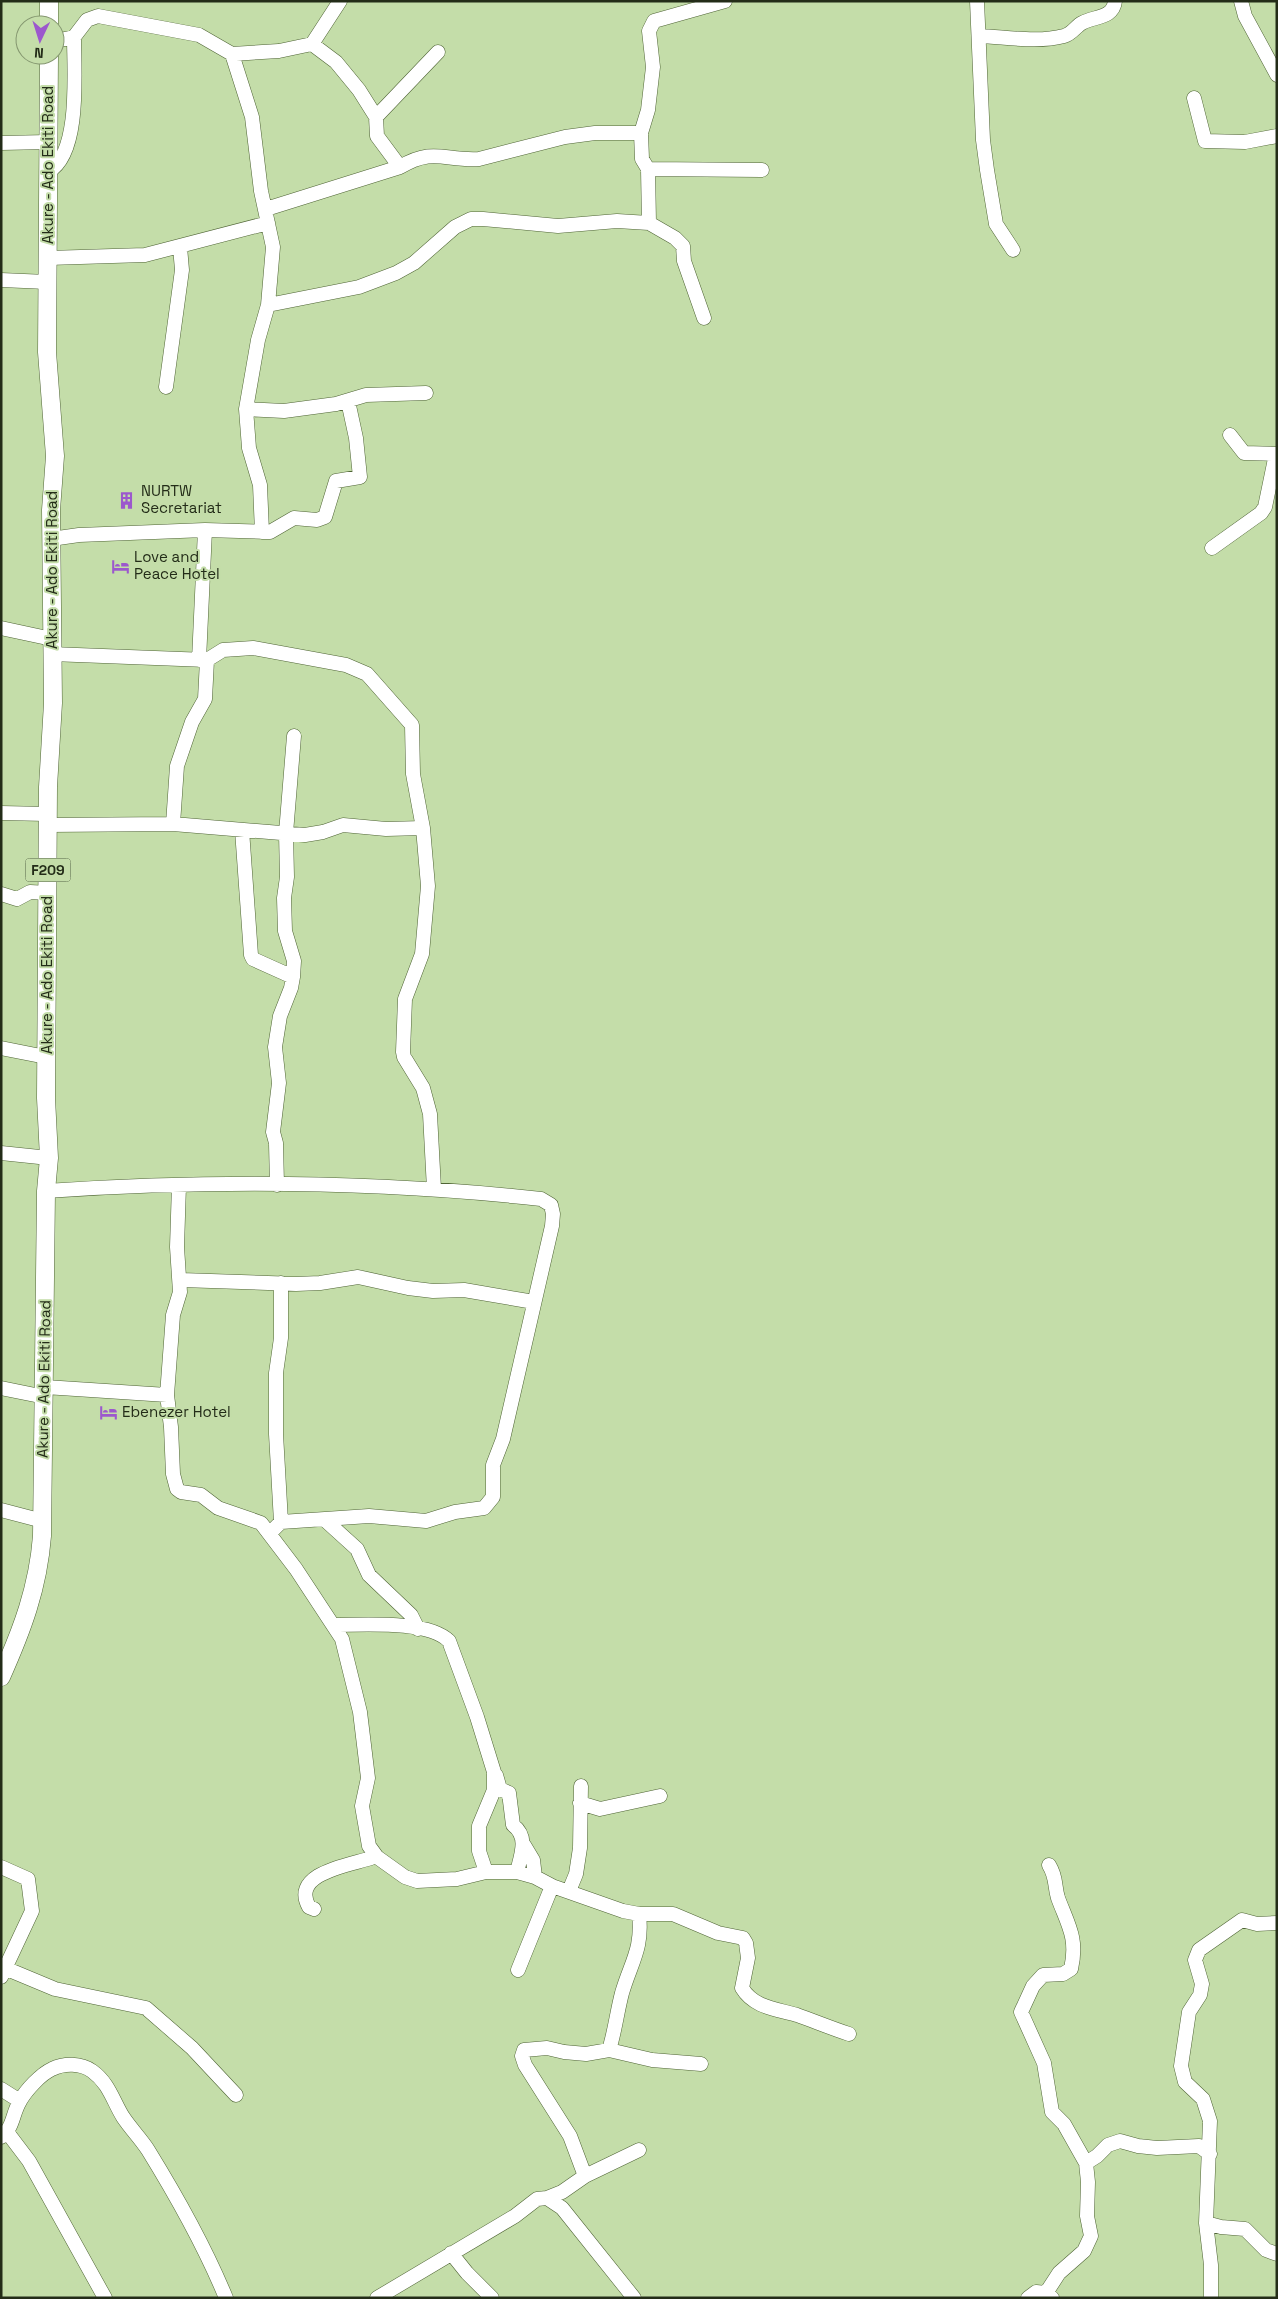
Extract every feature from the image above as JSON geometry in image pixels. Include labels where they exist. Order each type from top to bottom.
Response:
[{"type":"main road","points":[[49,15],[50,1]]},
{"type":"main road","name":"Akure - Ado Ekiti Road","points":[[1,1677],[26,1622],[40,1567],[43,1522],[46,1191],[48,1158],[46,1057],[47,820],[53,703],[51,539],[54,456],[47,352],[49,65]]},
{"type":"street","points":[[65,39],[74,37],[91,17],[107,17],[199,35],[232,54],[279,51],[312,44],[340,1]]},
{"type":"street","points":[[649,223],[648,169],[642,159],[641,133],[648,110],[653,67],[649,31],[654,21],[725,1]]},
{"type":"street","points":[[977,1],[983,140],[987,170],[996,224],[1013,250]]},
{"type":"street","points":[[979,36],[1039,39],[1065,36],[1082,23],[1106,16],[1114,6],[1115,1]]},
{"type":"street","points":[[1241,1],[1245,16],[1277,75]]},
{"type":"street","points":[[49,171],[57,166],[72,128],[74,37]]},
{"type":"street","points":[[312,44],[327,54],[348,76],[376,117],[377,136],[400,167]]},
{"type":"street","points":[[376,117],[438,52]]},
{"type":"street","points":[[232,54],[252,117],[261,190],[267,216],[273,262],[268,306],[258,340],[246,409],[248,448],[260,485],[262,532]]},
{"type":"street","points":[[1194,98],[1205,141],[1245,142],[1277,136]]},
{"type":"street","points":[[48,258],[145,255],[180,247],[400,167],[423,156],[465,160],[478,159],[566,137],[595,133],[641,133]]},
{"type":"street","points":[[1,143],[48,142]]},
{"type":"street","points":[[648,169],[762,170]]},
{"type":"street","points":[[268,306],[359,287],[396,273],[414,263],[455,227],[470,220],[483,219],[558,226],[617,221],[649,223],[675,238],[683,246],[684,261],[704,318]]},
{"type":"street","points":[[166,387],[182,270],[180,247]]},
{"type":"street","points":[[1,280],[47,282]]},
{"type":"street","points":[[246,409],[284,411],[313,408],[348,401],[366,395],[426,393]]},
{"type":"street","points":[[51,539],[205,530],[262,532],[277,529],[294,518],[322,519],[328,512],[336,481],[360,477],[356,438],[348,401]]},
{"type":"street","points":[[1212,548],[1261,513],[1265,507],[1276,454],[1244,453],[1230,435]]},
{"type":"street","points":[[174,824],[177,766],[192,722],[205,699],[203,660],[205,530]]},
{"type":"street","points":[[1,628],[52,647],[203,660],[223,650],[253,648],[332,660],[367,674],[412,725],[413,774],[423,828],[428,886],[422,954],[405,999],[404,1057],[423,1088],[430,1114],[434,1189]]},
{"type":"street","points":[[277,1185],[276,1143],[273,1132],[279,1083],[276,1047],[280,1016],[291,988],[294,960],[285,931],[284,898],[287,877],[286,833],[294,736]]},
{"type":"street","points":[[1,813],[47,820],[174,824],[314,834],[343,825],[386,829],[423,828]]},
{"type":"street","points":[[242,830],[251,955],[253,959],[293,977]]},
{"type":"street","points":[[1,894],[17,899],[30,892],[48,893]]},
{"type":"street","points":[[1,1048],[46,1057]]},
{"type":"street","points":[[1,1153],[48,1158]]},
{"type":"street","points":[[46,1191],[144,1184],[434,1189],[541,1199],[551,1205],[553,1214],[552,1226],[503,1439],[493,1465],[495,1491],[491,1502],[484,1508],[455,1512],[426,1521],[369,1516],[281,1522],[270,1533]]},
{"type":"street","points":[[179,1185],[178,1262],[181,1280],[180,1292],[173,1314],[167,1395],[172,1427],[173,1474],[177,1489],[182,1492],[201,1495],[218,1508],[256,1520],[270,1533],[342,1639],[360,1712],[368,1778],[362,1806],[369,1846],[374,1854],[411,1880],[446,1880],[486,1872],[517,1872],[536,1876],[552,1886],[623,1911],[640,1914],[673,1914],[718,1933],[743,1938],[748,1950],[742,1988],[744,1993],[765,2008],[800,2016],[849,2034]]},
{"type":"street","points":[[181,1280],[320,1283],[344,1278],[358,1278],[408,1288],[433,1291],[464,1290],[534,1302]]},
{"type":"street","points":[[281,1283],[281,1338],[276,1373],[276,1434],[281,1522]]},
{"type":"street","points":[[1,1388],[45,1392],[167,1395]]},
{"type":"street","points":[[1,1510],[43,1522]]},
{"type":"street","points":[[325,1520],[357,1549],[369,1575],[410,1615],[418,1629]]},
{"type":"street","points":[[334,1625],[418,1629],[440,1634],[449,1641],[477,1716],[500,1789],[509,1793],[513,1825],[518,1829],[524,1845],[533,1860],[536,1876]]},
{"type":"street","points":[[486,1872],[479,1851],[479,1826],[494,1790],[494,1772]]},
{"type":"street","points":[[569,1892],[578,1866],[581,1831],[581,1786]]},
{"type":"street","points":[[580,1803],[600,1809],[660,1796]]},
{"type":"street","points":[[517,1872],[524,1845]]},
{"type":"street","points":[[314,1909],[309,1907],[306,1902],[307,1888],[311,1881],[319,1875],[371,1858],[374,1854]]},
{"type":"street","points":[[1028,2298],[1036,2292],[1049,2295],[1059,2273],[1084,2251],[1091,2236],[1087,2216],[1088,2182],[1086,2163],[1064,2124],[1052,2112],[1044,2063],[1021,2012],[1033,1986],[1043,1975],[1063,1974],[1071,1969],[1074,1955],[1074,1938],[1057,1896],[1056,1876],[1049,1865]]},
{"type":"street","points":[[1,1867],[28,1879],[32,1911],[22,1928],[4,1973],[55,1989],[146,2008],[192,2048],[236,2095]]},
{"type":"street","points":[[518,1970],[552,1886]]},
{"type":"street","points":[[609,2050],[616,2029],[623,1990],[638,1951],[641,1932],[640,1914]]},
{"type":"street","points":[[1211,2298],[1211,2265],[1206,2223],[1210,2120],[1203,2099],[1185,2082],[1181,2066],[1189,2012],[1200,1995],[1202,1984],[1195,1960],[1199,1950],[1242,1920],[1257,1924],[1277,1923]]},
{"type":"street","points":[[585,2176],[570,2136],[524,2065],[522,2056],[524,2050],[546,2048],[586,2054],[609,2050],[652,2060],[701,2064]]},
{"type":"street","points":[[105,2298],[29,2161],[4,2135],[20,2101],[41,2077],[52,2069],[70,2065],[82,2066],[102,2078],[112,2093],[122,2116],[147,2149],[175,2197],[207,2254],[226,2298]]},
{"type":"street","points":[[1,2089],[20,2101]]},
{"type":"street","points":[[1086,2163],[1097,2156],[1108,2145],[1120,2141],[1138,2146],[1157,2148],[1199,2146],[1210,2154]]},
{"type":"street","points":[[377,2298],[516,2216],[528,2204],[537,2199],[547,2198],[562,2192],[585,2176],[639,2150]]},
{"type":"street","points":[[547,2198],[562,2208],[634,2298]]},
{"type":"street","points":[[1206,2223],[1221,2227],[1245,2229],[1266,2250],[1277,2254]]},
{"type":"street","points":[[451,2253],[467,2273],[492,2298]]},
{"type":"place","name":"NURTW Secretariat","points":[[127,500]]},
{"type":"place","name":"Love and Peace Hotel","points":[[120,566]]},
{"type":"place","name":"Ebenezer Hotel","points":[[108,1412]]}]
